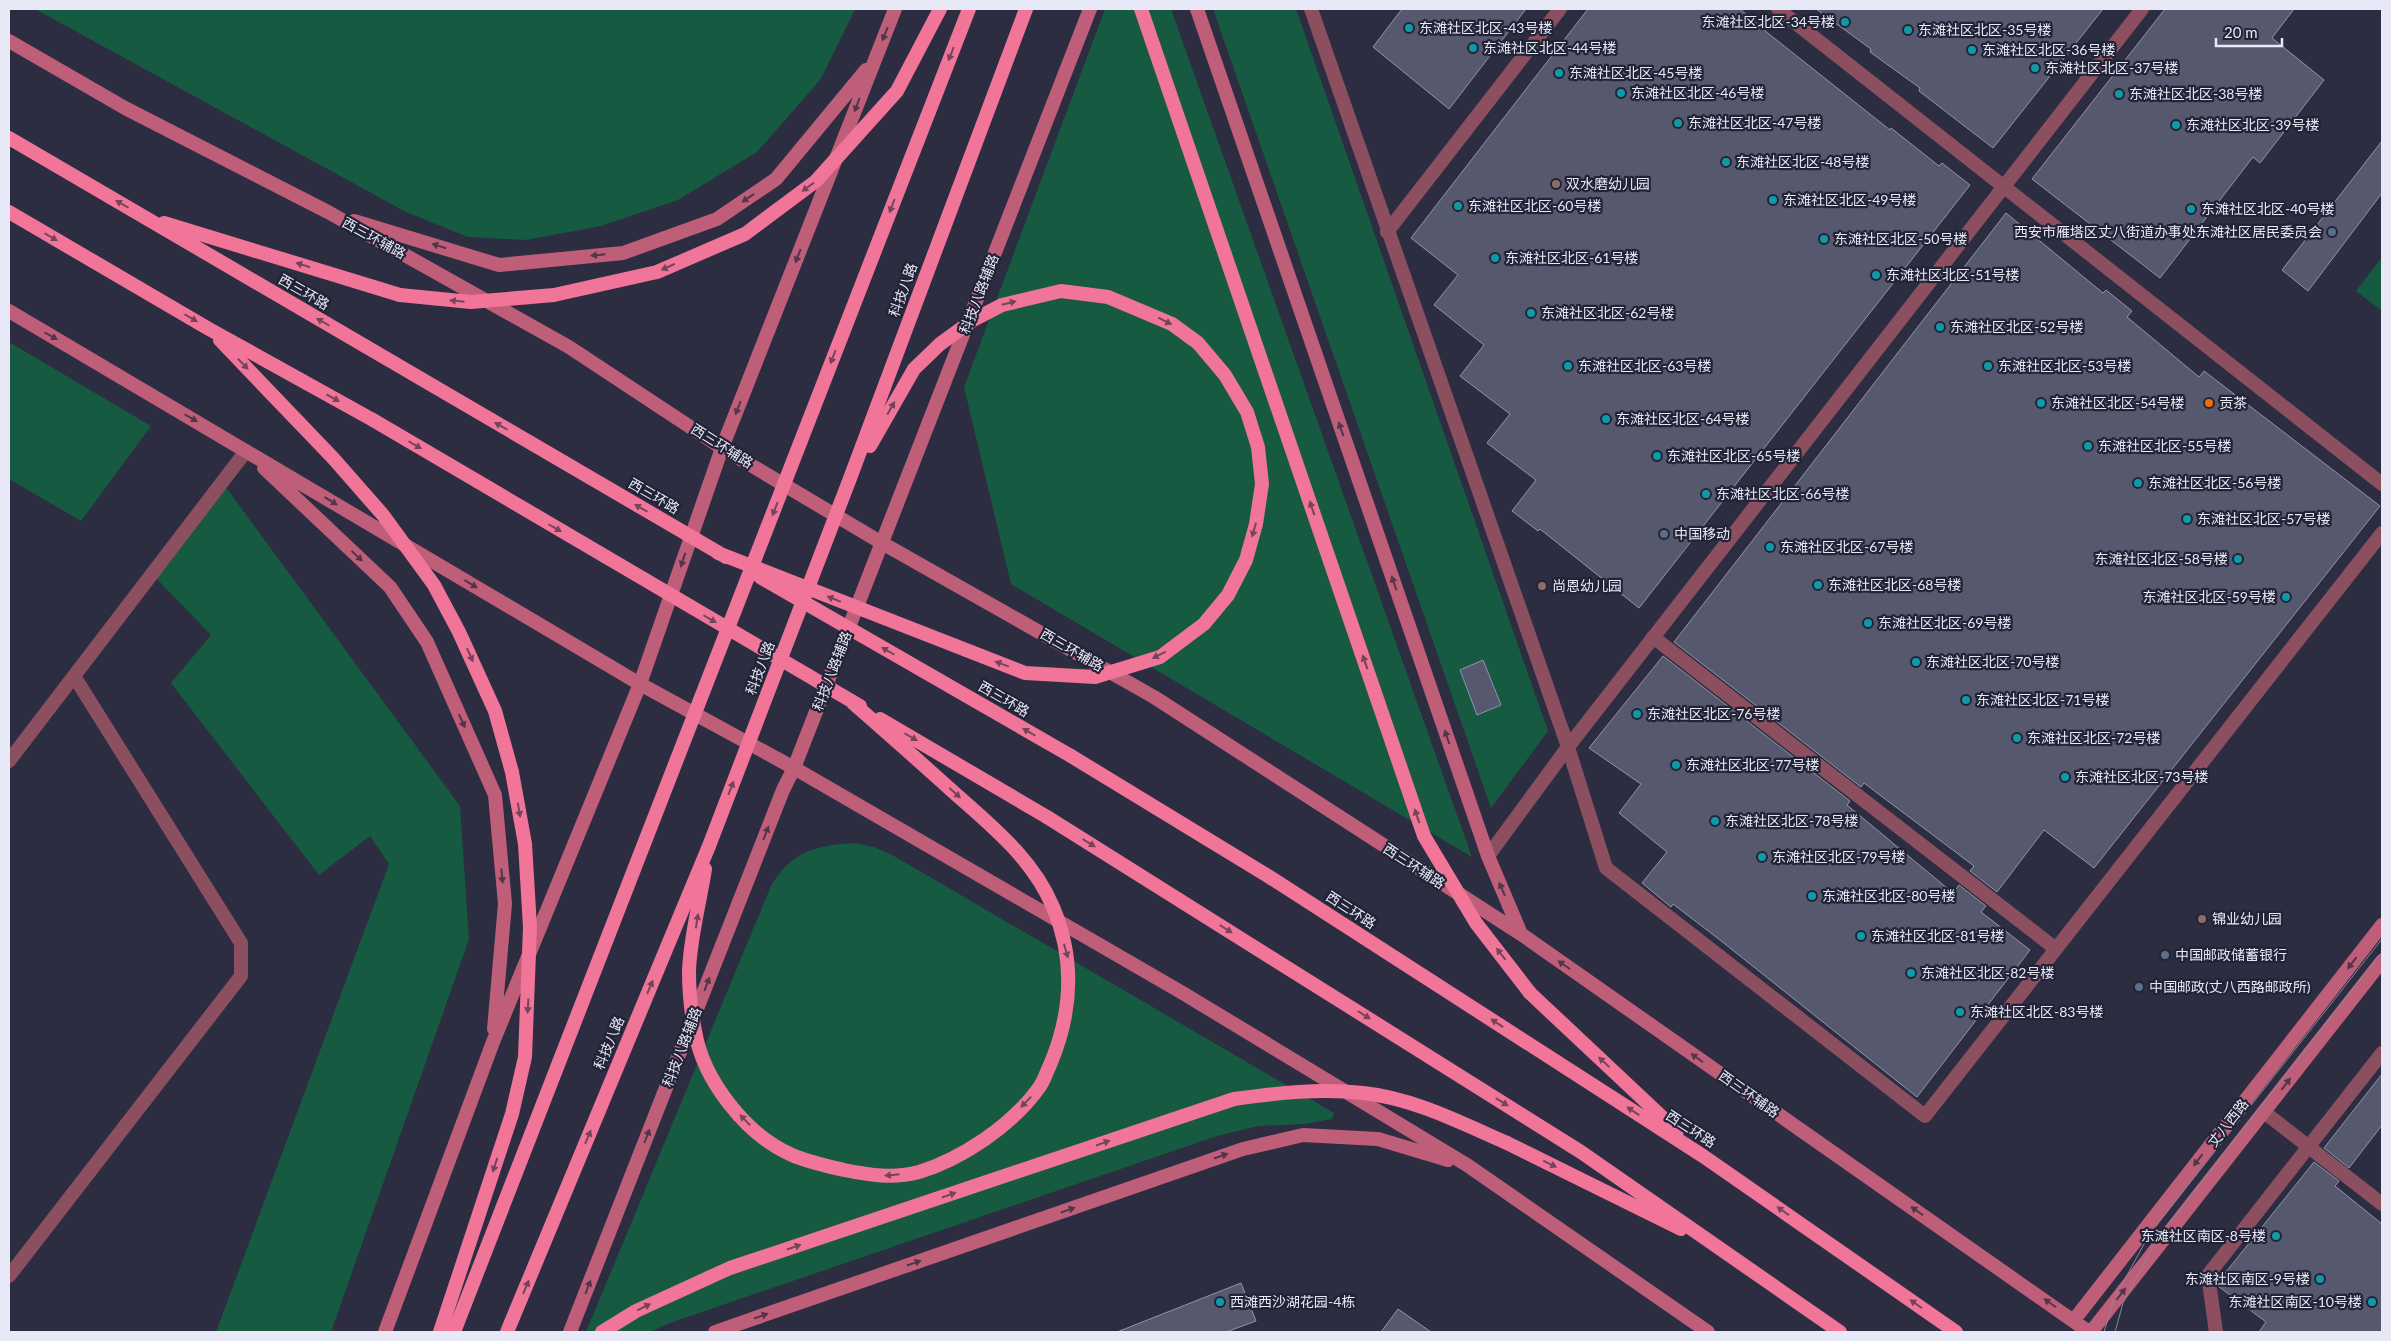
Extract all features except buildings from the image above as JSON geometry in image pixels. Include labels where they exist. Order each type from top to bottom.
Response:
[{"type":"highway","points":[[142,216],[400,295],[471,302],[554,295],[657,272],[744,234],[816,181],[897,91],[940,9]]},
{"type":"highway","points":[[454,1332],[969,9]]},
{"type":"highway","name":"科技八路","points":[[507,1332],[709,846],[849,481],[1026,9]]},
{"type":"highway","points":[[1141,9],[1424,836],[1476,923],[1530,993],[1703,1156]]},
{"type":"highway","name":"西三环路","points":[[9,138],[718,553],[1071,756],[1268,876],[1703,1156],[1956,1332]]},
{"type":"highway","points":[[9,212],[210,329],[373,420],[1047,817],[1581,1152],[1840,1332]]},
{"type":"highway","points":[[718,553],[1025,673],[1095,677],[1160,656],[1204,624],[1228,595],[1246,560],[1256,524],[1262,484],[1258,447],[1247,412],[1225,375],[1198,343],[1172,324],[1139,308],[1108,297],[1061,291],[1002,305],[973,320],[940,344],[914,369],[849,481]]},
{"type":"highway","points":[[210,329],[334,458],[383,515],[434,584],[459,632],[495,711],[512,772],[525,844],[530,927],[525,1057],[512,1114],[440,1332]]},
{"type":"highway","points":[[709,846],[689,970],[695,1033],[704,1060],[718,1086],[736,1110],[761,1136],[791,1155],[832,1167],[876,1176],[919,1172],[971,1149],[1009,1120],[1040,1088],[1057,1048],[1068,1001],[1069,960],[1053,907],[1031,867],[1007,840],[853,702]]},
{"type":"highway","points":[[602,1332],[636,1311],[730,1268],[1234,1099],[1293,1090],[1364,1092],[1424,1108],[1507,1143],[1723,1250]]},
{"type":"main road","points":[[384,1332],[493,1042],[640,684],[722,448],[895,9]]},
{"type":"main road","name":"科技八路辅路","points":[[570,1332],[783,790],[794,768],[1090,9]]},
{"type":"main road","points":[[1196,9],[1488,856],[1521,934]]},
{"type":"main road","name":"西三环辅路","points":[[9,41],[125,108],[328,212],[569,347],[722,448],[882,543],[1154,697],[1521,934],[2090,1332]]},
{"type":"main road","points":[[328,212],[499,265],[624,253],[718,219],[776,179],[874,60]]},
{"type":"main road","points":[[9,311],[640,684],[794,768],[1189,997],[1467,1165],[1708,1332]]},
{"type":"main road","points":[[246,451],[390,587],[427,642],[495,795],[504,904],[493,1042]]},
{"type":"main road","name":"丈八西路","points":[[2074,1320],[2382,925]]},
{"type":"main road","name":"丈八西路","points":[[2090,1332],[2382,961]]},
{"type":"main road","points":[[715,1332],[1243,1149],[1303,1135],[1378,1139],[1467,1165]]},
{"type":"street","points":[[1311,9],[1387,232],[1568,747],[1606,868],[1925,1116],[2382,534]]},
{"type":"street","points":[[1387,232],[1560,9]]},
{"type":"street","points":[[1778,9],[2382,484]]},
{"type":"street","points":[[1488,856],[1568,747],[2142,9]]},
{"type":"street","points":[[9,761],[246,451]]},
{"type":"street","points":[[1653,637],[2056,949]]},
{"type":"street","points":[[9,1276],[241,976],[241,943],[74,676]]},
{"type":"street","points":[[2216,1332],[2208,1275],[2382,1053]]},
{"type":"street","points":[[2264,1112],[2382,1204]]},
{"type":"green space","points":[[35,9],[855,9],[821,79],[757,152],[678,200],[601,226],[526,240],[468,237],[406,212]]},
{"type":"green space","points":[[1105,9],[1171,9],[1472,857],[1011,584],[964,387]]},
{"type":"green space","points":[[1213,9],[1296,9],[1548,731],[1491,808]]},
{"type":"green space","points":[[2382,257],[2382,311],[2356,291]]},
{"type":"green space","points":[[9,342],[151,426],[81,521],[9,479]]},
{"type":"green space","points":[[222,482],[460,806],[469,939],[331,1332],[216,1332],[389,864],[370,836],[319,875],[171,683],[211,635],[154,576]]},
{"type":"green space","points":[[854,843],[874,847],[894,856],[1334,1113],[1332,1119],[1305,1124],[1258,1126],[1217,1136],[667,1324],[651,1332],[586,1332],[771,886],[787,865],[806,852],[828,846]]},
{"type":"tram line","points":[[2104,1332],[2114,1299],[2149,1235],[2382,939]]},
{"type":"tram line","points":[[2115,1332],[2123,1303],[2157,1239],[2382,952]]},
{"type":"place","name":"东滩社区北区-34号楼","points":[[1845,22]]},
{"type":"place","name":"东滩社区北区-43号楼","points":[[1409,28]]},
{"type":"place","name":"东滩社区北区-35号楼","points":[[1908,30]]},
{"type":"place","name":"东滩社区北区-44号楼","points":[[1473,48]]},
{"type":"place","name":"东滩社区北区-36号楼","points":[[1972,50]]},
{"type":"place","name":"东滩社区北区-37号楼","points":[[2035,68]]},
{"type":"place","name":"东滩社区北区-45号楼","points":[[1559,73]]},
{"type":"place","name":"东滩社区北区-46号楼","points":[[1621,93]]},
{"type":"place","name":"东滩社区北区-38号楼","points":[[2119,94]]},
{"type":"place","name":"东滩社区北区-47号楼","points":[[1678,123]]},
{"type":"place","name":"东滩社区北区-39号楼","points":[[2176,125]]},
{"type":"place","name":"东滩社区北区-48号楼","points":[[1726,162]]},
{"type":"place","name":"双水磨幼儿园","points":[[1556,184]]},
{"type":"place","name":"东滩社区北区-49号楼","points":[[1773,200]]},
{"type":"place","name":"东滩社区北区-60号楼","points":[[1458,206]]},
{"type":"place","name":"东滩社区北区-40号楼","points":[[2191,209]]},
{"type":"place","name":"西安市雁塔区丈八街道办事处东滩社区居民委员会","points":[[2332,232]]},
{"type":"place","name":"东滩社区北区-50号楼","points":[[1824,239]]},
{"type":"place","name":"东滩社区北区-61号楼","points":[[1495,258]]},
{"type":"place","name":"东滩社区北区-51号楼","points":[[1876,275]]},
{"type":"place","name":"东滩社区北区-62号楼","points":[[1531,313]]},
{"type":"place","name":"东滩社区北区-52号楼","points":[[1940,327]]},
{"type":"place","name":"东滩社区北区-63号楼","points":[[1568,366]]},
{"type":"place","name":"东滩社区北区-53号楼","points":[[1988,366]]},
{"type":"place","name":"东滩社区北区-54号楼","points":[[2041,403]]},
{"type":"place","name":"贡茶","points":[[2209,403]]},
{"type":"place","name":"东滩社区北区-64号楼","points":[[1606,419]]},
{"type":"place","name":"东滩社区北区-55号楼","points":[[2088,446]]},
{"type":"place","name":"东滩社区北区-65号楼","points":[[1657,456]]},
{"type":"place","name":"东滩社区北区-56号楼","points":[[2138,483]]},
{"type":"place","name":"东滩社区北区-66号楼","points":[[1706,494]]},
{"type":"place","name":"东滩社区北区-57号楼","points":[[2187,519]]},
{"type":"place","name":"中国移动","points":[[1664,534]]},
{"type":"place","name":"东滩社区北区-67号楼","points":[[1770,547]]},
{"type":"place","name":"东滩社区北区-58号楼","points":[[2238,559]]},
{"type":"place","name":"东滩社区北区-68号楼","points":[[1818,585]]},
{"type":"place","name":"尚恩幼儿园","points":[[1542,586]]},
{"type":"place","name":"东滩社区北区-59号楼","points":[[2286,597]]},
{"type":"place","name":"东滩社区北区-69号楼","points":[[1868,623]]},
{"type":"place","name":"东滩社区北区-70号楼","points":[[1916,662]]},
{"type":"place","name":"东滩社区北区-71号楼","points":[[1966,700]]},
{"type":"place","name":"东滩社区北区-76号楼","points":[[1637,714]]},
{"type":"place","name":"东滩社区北区-72号楼","points":[[2017,738]]},
{"type":"place","name":"东滩社区北区-77号楼","points":[[1676,765]]},
{"type":"place","name":"东滩社区北区-73号楼","points":[[2065,777]]},
{"type":"place","name":"东滩社区北区-78号楼","points":[[1715,821]]},
{"type":"place","name":"东滩社区北区-79号楼","points":[[1762,857]]},
{"type":"place","name":"东滩社区北区-80号楼","points":[[1812,896]]},
{"type":"place","name":"锦业幼儿园","points":[[2202,919]]},
{"type":"place","name":"东滩社区北区-81号楼","points":[[1861,936]]},
{"type":"place","name":"中国邮政储蓄银行","points":[[2165,955]]},
{"type":"place","name":"东滩社区北区-82号楼","points":[[1911,973]]},
{"type":"place","name":"中国邮政(丈八西路邮政所)","points":[[2139,987]]},
{"type":"place","name":"东滩社区北区-83号楼","points":[[1960,1012]]},
{"type":"place","name":"东滩社区南区-8号楼","points":[[2276,1236]]},
{"type":"place","name":"东滩社区南区-9号楼","points":[[2320,1279]]},
{"type":"place","name":"西滩西沙湖花园-4栋","points":[[1220,1302]]},
{"type":"place","name":"东滩社区南区-10号楼","points":[[2372,1302]]}]
